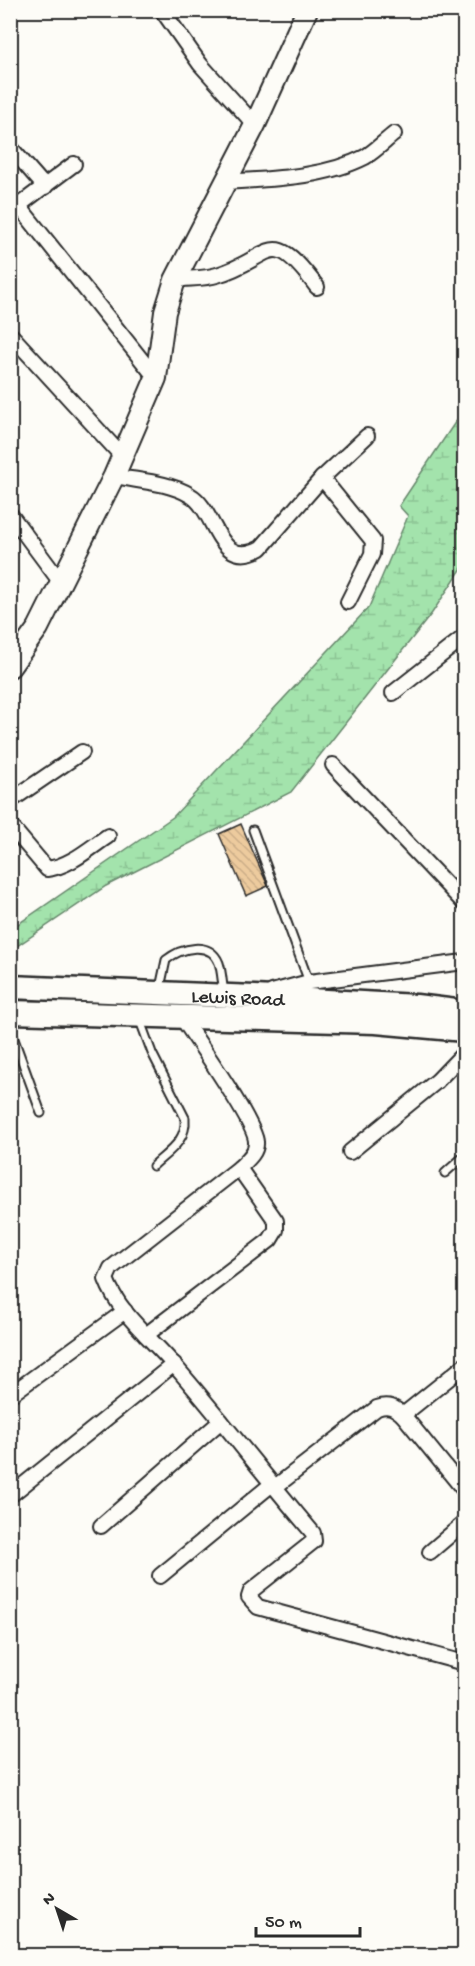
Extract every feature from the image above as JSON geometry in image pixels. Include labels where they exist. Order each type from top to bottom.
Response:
[{"type":"main road","name":"Lewis Road","points":[[10,987],[151,1007],[180,1015],[255,997],[416,1006],[465,1012]]},
{"type":"main road","name":"Lewis Road","points":[[10,1012],[223,1006],[465,1030]]},
{"type":"street","points":[[162,10],[200,64],[255,125]]},
{"type":"street","points":[[10,667],[38,628],[62,584],[114,476],[156,378],[165,312],[176,280],[255,125],[307,10]]},
{"type":"street","points":[[225,183],[279,178],[339,167],[366,157],[394,134]]},
{"type":"street","points":[[10,147],[45,187]]},
{"type":"street","points":[[74,164],[15,209],[156,378]]},
{"type":"street","points":[[176,280],[216,275],[275,249],[297,260],[316,287]]},
{"type":"street","points":[[10,334],[122,456]]},
{"type":"street","points":[[114,476],[180,490],[193,497],[224,543],[237,554],[249,554],[261,548],[322,478],[367,436]]},
{"type":"street","points":[[322,478],[373,541],[372,554],[348,602]]},
{"type":"street","points":[[10,514],[62,584]]},
{"type":"street","points":[[393,693],[465,637]]},
{"type":"street","points":[[10,801],[82,752]]},
{"type":"street","points":[[333,765],[465,903]]},
{"type":"street","points":[[10,825],[47,868],[62,865],[108,836]]},
{"type":"street","points":[[255,997],[309,982],[465,962]]},
{"type":"street","points":[[180,1015],[255,1132],[257,1144],[254,1153],[239,1168],[111,1268],[106,1279],[125,1311],[174,1364],[315,1537],[314,1541],[251,1591],[249,1597],[251,1602],[258,1607],[465,1663]]},
{"type":"street","points":[[350,1152],[437,1081],[465,1053]]},
{"type":"street","points":[[146,1335],[270,1240],[276,1230],[276,1221],[239,1168]]},
{"type":"street","points":[[10,1395],[125,1311]]},
{"type":"street","points":[[12,1494],[174,1364]]},
{"type":"street","points":[[403,1415],[465,1366]]},
{"type":"street","points":[[160,1576],[274,1485],[377,1408],[386,1405],[396,1408],[403,1415],[465,1490]]},
{"type":"street","points":[[101,1526],[221,1421]]},
{"type":"street","points":[[430,1552],[465,1523]]},
{"type":"lane","points":[[253,830],[309,982]]},
{"type":"lane","points":[[153,1166],[181,1141],[186,1130],[185,1118],[152,1053],[151,1007],[166,960],[185,949],[200,948],[210,951],[219,962],[223,1006]]},
{"type":"lane","points":[[10,1028],[41,1113]]},
{"type":"lane","points":[[445,1173],[465,1156]]},
{"type":"green space","points":[[464,409],[464,565],[432,613],[291,792],[106,886],[11,950],[11,929],[173,817],[369,607],[408,516],[399,506]]},
{"type":"building","points":[[241,824],[268,886],[246,896],[219,834]]}]
